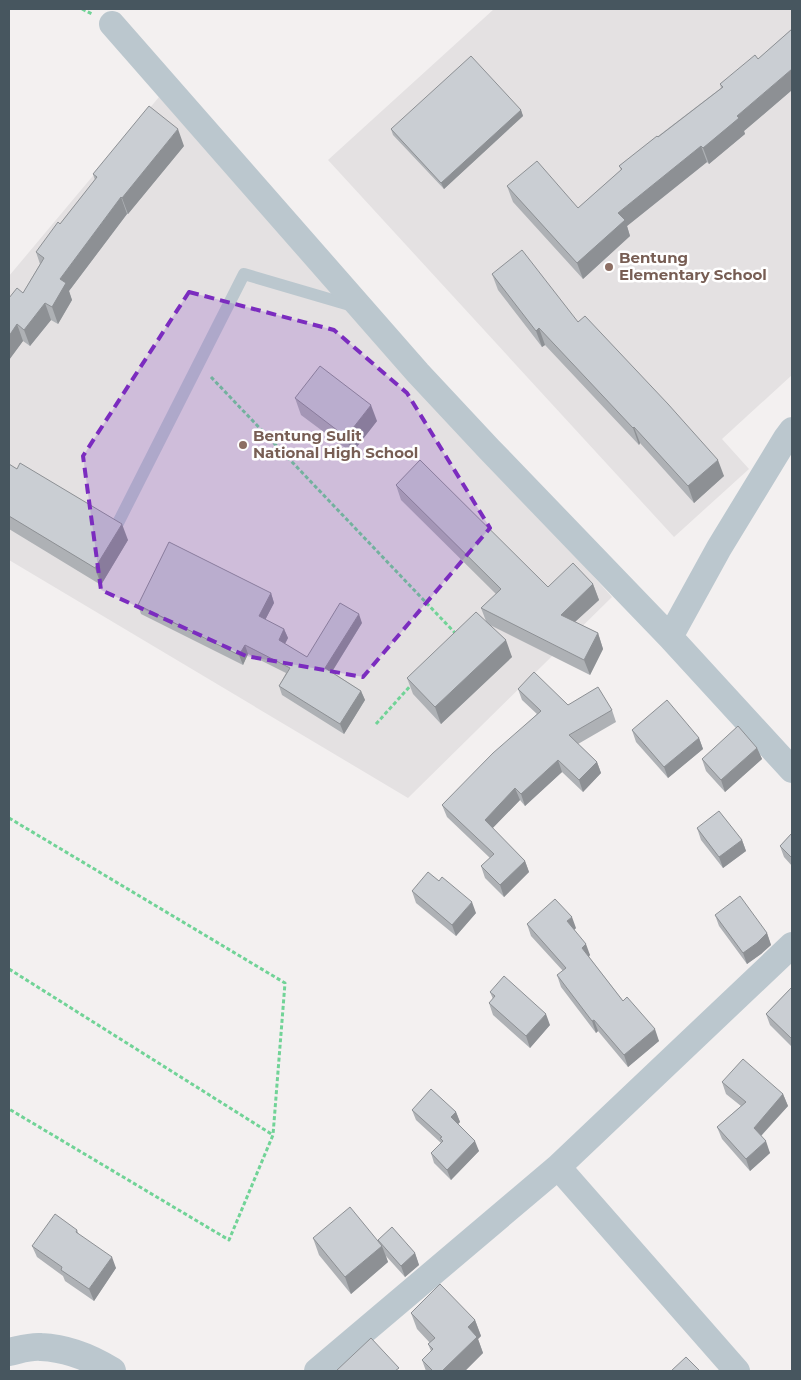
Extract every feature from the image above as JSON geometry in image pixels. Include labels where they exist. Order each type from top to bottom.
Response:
[{"type":"street","points":[[112,24],[418,373],[670,637],[792,770]]},
{"type":"street","points":[[670,637],[719,548],[792,430]]},
{"type":"street","points":[[317,1371],[558,1167],[792,945]]},
{"type":"street","points":[[558,1167],[737,1371]]},
{"type":"street","points":[[9,1352],[40,1347],[72,1352],[101,1364],[112,1371]]},
{"type":"lane","points":[[118,523],[244,274],[362,308]]},
{"type":"path","points":[[198,364],[457,635]]},
{"type":"path","points":[[376,724],[413,683]]},
{"type":"path","points":[[9,818],[285,983],[273,1136],[229,1240],[9,1109]]},
{"type":"path","points":[[9,969],[273,1136]]},
{"type":"highlighted area","points":[[189,292],[334,330],[407,393],[490,528],[363,677],[246,656],[101,590],[83,456]]},
{"type":"shaded area","name":"Bentung Elementary School","points":[[494,9],[792,9],[792,375],[722,439],[749,469],[674,537],[328,160]]},
{"type":"shaded area","name":"Bentung Sulit National High School","points":[[159,97],[374,331],[612,597],[408,798],[9,560],[9,276]]},
{"type":"building","points":[[792,29],[792,69],[703,148],[701,146],[618,213],[625,220],[577,263],[507,186],[537,161],[578,208],[622,169],[619,166],[723,87],[720,84],[755,55],[758,59]]},
{"type":"building","points":[[471,56],[521,110],[441,183],[391,129]]},
{"type":"building","points":[[149,106],[178,129],[121,197],[60,279],[66,283],[52,307],[45,303],[24,330],[17,324],[9,336],[9,298],[17,288],[23,293],[44,258],[36,252],[58,222],[60,224],[97,177],[93,174]]},
{"type":"building","points":[[522,250],[578,322],[585,316],[718,460],[688,486],[539,328],[536,331],[492,274]]},
{"type":"building","points":[[320,366],[371,405],[346,437],[295,398]]},
{"type":"building","points":[[420,460],[548,587],[573,563],[593,584],[561,615],[598,633],[584,660],[481,608],[501,589],[396,485]]},
{"type":"building","points":[[20,463],[122,524],[95,568],[9,516],[9,464],[17,469]]},
{"type":"building","points":[[169,542],[271,593],[259,616],[284,629],[279,640],[307,657],[340,603],[359,614],[325,668],[361,691],[340,724],[279,686],[290,668],[245,645],[239,655],[138,605]]},
{"type":"building","points":[[476,612],[506,640],[435,707],[407,678]]},
{"type":"building","points":[[534,672],[568,705],[598,687],[612,710],[569,735],[597,762],[579,780],[558,760],[521,794],[515,788],[485,820],[525,861],[500,885],[481,866],[494,854],[442,805],[493,753],[541,711],[518,689]]},
{"type":"building","points":[[667,700],[699,738],[664,767],[632,730]]},
{"type":"building","points":[[738,726],[757,748],[721,780],[702,759]]},
{"type":"building","points":[[719,811],[742,840],[719,857],[697,828]]},
{"type":"building","points":[[792,833],[792,858],[780,846]]},
{"type":"building","points":[[428,872],[439,881],[442,877],[472,902],[452,925],[412,891]]},
{"type":"building","points":[[740,896],[767,933],[743,953],[715,915]]},
{"type":"building","points":[[555,899],[572,917],[567,921],[586,944],[582,948],[623,1001],[627,997],[655,1029],[624,1055],[594,1020],[592,1021],[557,975],[566,968],[527,924]]},
{"type":"building","points":[[504,976],[546,1014],[526,1036],[489,1003],[495,996],[490,992]]},
{"type":"building","points":[[792,987],[792,1039],[766,1014]]},
{"type":"building","points":[[743,1059],[783,1094],[754,1128],[766,1141],[746,1159],[717,1127],[746,1102],[722,1082]]},
{"type":"building","points":[[431,1089],[456,1112],[451,1117],[475,1141],[447,1170],[431,1153],[443,1141],[440,1138],[442,1137],[412,1110]]},
{"type":"building","points":[[350,1207],[382,1246],[345,1277],[313,1238]]},
{"type":"building","points":[[55,1214],[77,1230],[76,1232],[112,1257],[89,1289],[61,1270],[62,1267],[32,1246]]},
{"type":"building","points":[[392,1227],[415,1253],[401,1266],[378,1240]]},
{"type":"building","points":[[440,1284],[475,1320],[468,1327],[477,1337],[442,1371],[433,1371],[422,1360],[433,1349],[428,1344],[435,1338],[411,1313]]},
{"type":"building","points":[[371,1338],[399,1368],[395,1371],[336,1371]]},
{"type":"building","points":[[686,1357],[700,1371],[671,1371]]},
{"type":"place","name":"Bentung Elementary School","points":[[609,267]]},
{"type":"place","name":"Bentung Sulit National High School","points":[[243,445]]}]
